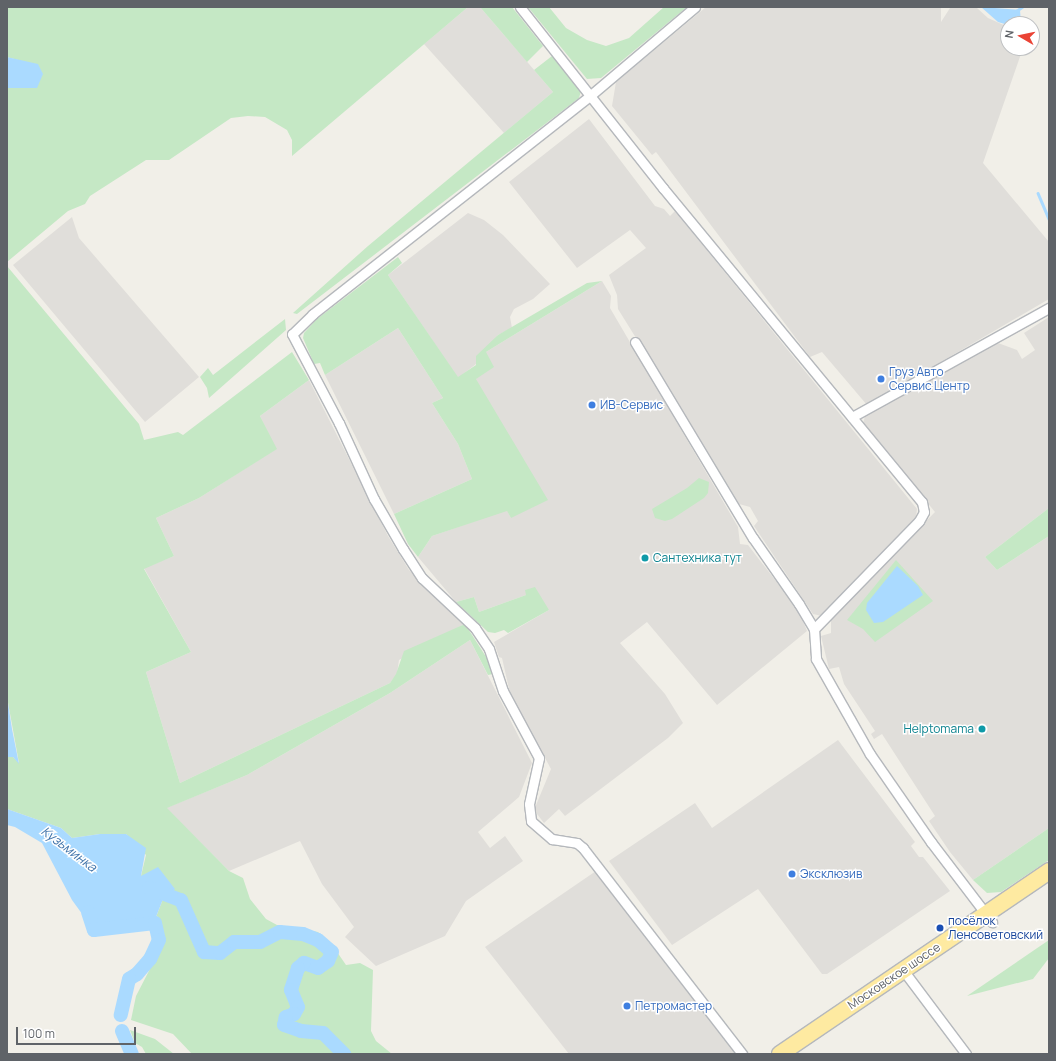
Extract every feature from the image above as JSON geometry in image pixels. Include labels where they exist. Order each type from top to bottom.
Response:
[{"type":"highway","name":"Московское шоссе","points":[[989,918],[1049,871]]},
{"type":"highway","name":"Московское шоссе","points":[[780,1054],[906,974],[989,918],[1049,883]]},
{"type":"highway","name":"Московское шоссе","points":[[797,1054],[906,974]]},
{"type":"street","points":[[520,7],[664,188],[922,502],[924,512],[919,522],[814,629]]},
{"type":"street","points":[[696,7],[591,95],[313,314],[292,334],[339,423],[374,499],[403,549],[422,578],[475,628],[489,649],[503,691],[538,758],[538,769],[529,804],[531,821],[552,839],[577,843],[583,848],[742,1054]]},
{"type":"street","points":[[852,417],[1049,308]]},
{"type":"street","points":[[635,342],[753,538],[814,629],[816,659],[870,754],[931,842],[989,918]]},
{"type":"street","points":[[906,974],[966,1054]]},
{"type":"shaded area","points":[[468,7],[480,7],[553,92],[504,133],[424,44]]},
{"type":"shaded area","points":[[706,7],[941,7],[941,22],[950,8],[977,8],[988,18],[1000,23],[1000,56],[1020,56],[983,163],[1049,242],[1049,299],[867,405],[822,352],[810,357],[656,152],[652,155],[612,106],[616,82]]},
{"type":"shaded area","points":[[589,119],[655,206],[664,209],[670,216],[675,211],[917,509],[916,517],[822,616],[813,614],[754,526],[758,521],[750,507],[739,504],[618,309],[617,295],[609,275],[646,248],[630,230],[577,268],[509,182]]},
{"type":"shaded area","points":[[468,213],[484,220],[503,235],[550,284],[533,299],[514,309],[510,317],[512,328],[498,335],[476,364],[458,378],[388,275]]},
{"type":"shaded area","points":[[72,217],[79,238],[199,377],[145,422],[13,265]]},
{"type":"shaded area","points":[[602,281],[611,296],[610,308],[738,527],[740,544],[748,545],[799,611],[807,631],[717,705],[647,622],[620,643],[665,694],[683,723],[668,738],[565,816],[559,809],[544,823],[534,810],[551,769],[510,693],[502,658],[499,657],[494,642],[549,610],[526,595],[479,612],[474,597],[456,602],[418,557],[432,536],[507,510],[511,518],[476,379],[486,352]]},
{"type":"shaded area","points":[[1049,317],[1049,508],[985,557],[997,570],[1049,536],[1049,828],[973,880],[950,852],[929,821],[935,816],[882,734],[874,739],[871,734],[875,731],[844,684],[839,667],[829,669],[821,636],[831,633],[831,619],[935,512],[863,424],[865,416],[935,374],[998,343],[1017,350],[1022,359],[1035,350],[1024,333]]},
{"type":"shaded area","points":[[398,328],[443,398],[432,403],[458,444],[472,479],[394,514],[325,375]]},
{"type":"shaded area","points":[[309,380],[388,536],[409,570],[465,624],[399,660],[397,674],[390,683],[180,783],[146,672],[191,652],[144,568],[174,556],[156,518],[199,498],[276,449],[260,416]]},
{"type":"shaded area","points":[[470,640],[532,763],[519,797],[478,832],[490,848],[505,836],[523,861],[466,901],[445,936],[376,966],[345,937],[354,927],[322,884],[300,841],[229,871],[166,808],[247,775],[390,693]]},
{"type":"shaded area","points":[[838,740],[915,842],[911,846],[919,857],[923,857],[950,891],[827,974],[822,974],[758,889],[672,945],[609,861],[695,803],[712,828]]},
{"type":"shaded area","points":[[596,871],[734,1052],[734,1054],[569,1054],[485,947]]},
{"type":"green space","points":[[7,7],[468,7],[292,156],[292,140],[287,130],[265,117],[248,116],[231,118],[169,160],[146,160],[90,196],[85,204],[68,211],[7,262],[7,88],[37,88],[18,60],[7,57]]},
{"type":"green space","points":[[480,7],[512,7],[543,46],[527,62]]},
{"type":"green space","points":[[528,7],[549,7],[566,28],[587,40],[606,46],[629,38],[664,7],[687,7],[601,78],[587,79]]},
{"type":"green space","points":[[552,56],[581,91],[579,98],[297,314],[293,313],[368,246],[553,92],[534,70]]},
{"type":"green space","points":[[398,257],[402,263],[388,275],[458,377],[476,365],[476,356],[498,335],[587,283],[602,281],[486,352],[494,367],[476,379],[548,500],[511,518],[507,511],[432,536],[418,557],[408,544],[394,514],[472,479],[458,444],[432,403],[443,398],[398,328],[325,375],[320,363],[314,364],[303,338],[304,333],[317,319]]},
{"type":"green space","points":[[7,266],[139,424],[144,440],[178,432],[183,435],[292,352],[309,380],[260,416],[277,449],[199,498],[156,518],[174,556],[144,569],[191,652],[146,672],[180,783],[390,683],[396,674],[404,651],[465,624],[490,663],[493,674],[488,675],[470,640],[390,693],[247,775],[167,808],[229,871],[243,878],[250,899],[266,919],[277,925],[318,932],[335,949],[346,965],[360,963],[373,970],[371,1031],[376,1041],[392,1054],[192,1054],[173,1034],[131,1020],[136,996],[151,967],[141,963],[150,953],[156,951],[154,945],[157,940],[158,916],[154,922],[163,899],[141,876],[146,855],[126,834],[100,834],[72,838],[61,828],[7,809],[7,757],[13,757],[19,763],[7,697]]},
{"type":"green space","points":[[285,319],[286,330],[209,398],[207,388],[200,377],[208,368],[213,375]]},
{"type":"green space","points":[[699,478],[709,482],[708,493],[704,498],[672,519],[665,521],[655,518],[652,509],[687,488]]},
{"type":"green space","points":[[1049,508],[1049,536],[997,570],[985,557]]},
{"type":"green space","points":[[896,560],[933,601],[875,642],[863,629],[847,620]]},
{"type":"green space","points":[[535,587],[549,610],[508,633],[504,630],[495,633],[488,632],[456,602],[474,597],[479,612],[526,595],[525,590]]},
{"type":"green space","points":[[1049,828],[1049,860],[1001,892],[987,893],[973,880]]},
{"type":"green space","points":[[1049,940],[1049,958],[1033,979],[967,996]]},
{"type":"green space","points":[[130,1030],[155,1039],[174,1054],[146,1054],[142,1047],[135,1043]]},
{"type":"water","points":[[981,7],[1020,10],[1020,16],[1000,16],[1000,23]]},
{"type":"water","points":[[7,57],[38,64],[43,74],[37,88],[7,88]]},
{"type":"water","points":[[897,566],[918,586],[923,595],[883,622],[874,623],[866,610],[867,603]]},
{"type":"water","points":[[7,697],[19,764],[13,757],[7,757]]},
{"type":"water","points":[[7,809],[61,828],[72,838],[100,834],[126,834],[146,848],[141,876],[158,867],[175,889],[163,899],[154,922],[93,929],[72,900],[42,843],[15,827],[7,825]]},
{"type":"waterway","points":[[1016,11],[1022,7]]},
{"type":"waterway","points":[[1038,193],[1049,219]]},
{"type":"waterway","name":"Кузьминка","points":[[149,888],[181,900],[204,952],[220,953],[234,942],[260,942],[280,932],[303,934],[318,940],[332,952],[328,961],[318,968],[304,963],[298,968],[291,990],[298,1007],[294,1014],[286,1017],[284,1025],[301,1031],[323,1033],[344,1054]]},
{"type":"waterway","points":[[88,912],[94,930],[155,923],[159,940],[150,959],[137,974],[129,979],[121,1015]]},
{"type":"waterway","points":[[122,1031],[132,1054]]},
{"type":"place","name":"Груз Авто Сервис Центр","points":[[881,379]]},
{"type":"place","name":"ИВ-Сервис","points":[[592,405]]},
{"type":"place","name":"Сантехника тут","points":[[645,558]]},
{"type":"place","name":"Helptomama","points":[[982,729]]},
{"type":"place","name":"Эксклюзив","points":[[792,874]]},
{"type":"place","name":"посёлок Ленсоветовский","points":[[940,928]]},
{"type":"place","name":"Петромастер","points":[[627,1006]]}]
